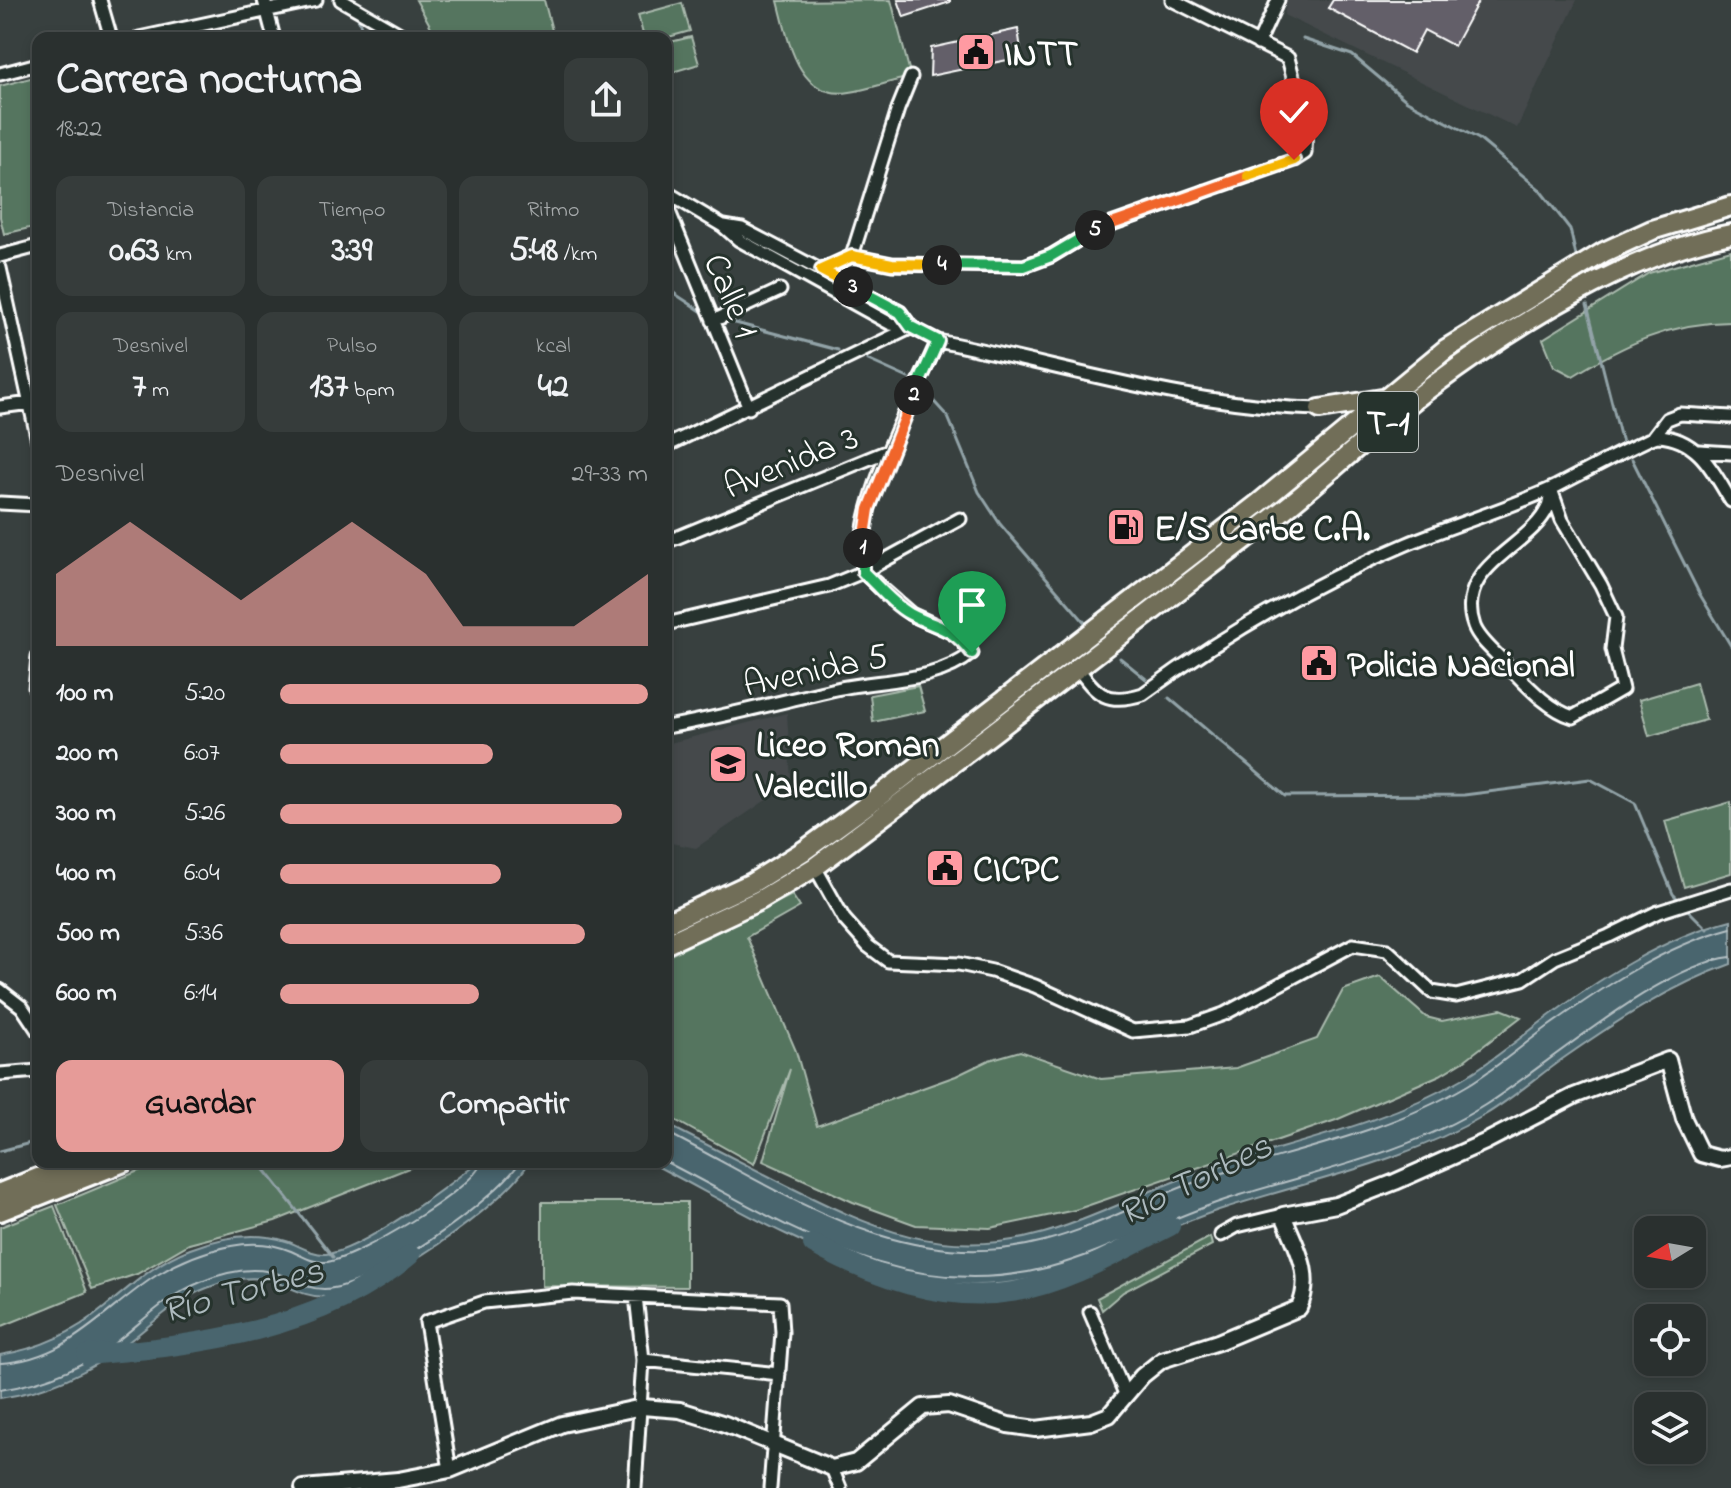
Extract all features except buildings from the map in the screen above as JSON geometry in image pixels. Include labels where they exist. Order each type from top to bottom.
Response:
[{"type":"highway","name":"T-1","points":[[672,941],[760,900],[815,867],[1072,660],[1337,442],[1382,399],[1446,349],[1604,252],[1652,230],[1731,206]]},
{"type":"highway","name":"T-1","points":[[672,920],[752,883],[805,850],[1323,479],[1430,387],[1496,342],[1600,282],[1665,251],[1731,234]]},
{"type":"highway","points":[[1320,409],[1382,399]]},
{"type":"highway","points":[[1320,409],[1329,415],[1337,428],[1337,442]]},
{"type":"highway","points":[[0,1193],[63,1168]]},
{"type":"highway","points":[[0,1211],[109,1168]]},
{"type":"street","points":[[100,0],[109,32]]},
{"type":"street","points":[[161,32],[265,4],[316,0]]},
{"type":"street","points":[[341,0],[397,32]]},
{"type":"street","points":[[821,270],[852,256],[892,264],[1024,266],[1051,256],[1094,230],[1294,160],[1305,153],[1307,139],[1294,71],[1288,58],[1172,0]]},
{"type":"street","points":[[1258,44],[1278,0]]},
{"type":"street","points":[[265,4],[272,32]]},
{"type":"street","points":[[0,74],[32,66]]},
{"type":"street","points":[[852,256],[911,77]]},
{"type":"street","points":[[672,196],[723,226],[739,240],[891,324],[911,327],[938,341],[1153,390],[1276,409],[1320,409]]},
{"type":"street","name":"Calle 1","points":[[672,219],[749,408]]},
{"type":"street","points":[[723,226],[742,229],[900,312],[911,327]]},
{"type":"street","points":[[0,256],[32,248]]},
{"type":"street","points":[[0,268],[32,395]]},
{"type":"street","points":[[713,321],[780,290]]},
{"type":"street","points":[[672,443],[911,327]]},
{"type":"street","points":[[863,572],[863,536],[869,509],[890,450],[938,341]]},
{"type":"street","points":[[0,407],[32,403]]},
{"type":"street","points":[[1072,660],[1092,689],[1111,699],[1143,694],[1233,630],[1275,607],[1405,545],[1551,489],[1654,436],[1667,419],[1680,414],[1731,417]]},
{"type":"street","points":[[1654,436],[1676,440],[1699,451],[1731,453]]},
{"type":"street","name":"Avenida 3","points":[[672,540],[890,450]]},
{"type":"street","points":[[1699,451],[1731,501]]},
{"type":"street","points":[[1551,489],[1562,520],[1601,585],[1616,617],[1612,649],[1622,689],[1573,717],[1564,715],[1531,689],[1487,644],[1473,620],[1474,592],[1479,580],[1488,565],[1548,508],[1551,489]]},
{"type":"street","points":[[0,503],[32,505]]},
{"type":"street","points":[[672,623],[829,586],[863,572],[960,519]]},
{"type":"street","name":"Avenida 5","points":[[672,726],[937,671],[957,665],[972,653],[958,635],[911,614],[863,572]]},
{"type":"street","points":[[815,867],[844,919],[868,946],[888,961],[959,964],[992,971],[1035,986],[1133,1031],[1190,1026],[1224,1014],[1353,945],[1387,950],[1432,992],[1456,996],[1523,979],[1555,958],[1658,912],[1731,889]]},
{"type":"street","points":[[0,990],[22,1007],[32,1022]]},
{"type":"street","points":[[1221,1235],[1237,1226],[1336,1205],[1395,1182],[1485,1142],[1574,1096],[1668,1060],[1684,1119],[1701,1154],[1720,1159],[1731,1157]]},
{"type":"street","points":[[0,1074],[32,1071]]},
{"type":"street","points":[[303,1488],[398,1480],[450,1470],[562,1424],[642,1407],[680,1410],[832,1468],[856,1462],[923,1407],[949,1405],[1008,1425],[1036,1429],[1091,1422],[1109,1415],[1142,1376],[1162,1360],[1218,1342],[1299,1308],[1307,1290],[1302,1262],[1283,1215]]},
{"type":"street","points":[[450,1470],[426,1322],[484,1302],[573,1293],[780,1303],[779,1374],[770,1488]]},
{"type":"street","points":[[635,1488],[643,1360],[636,1296]]},
{"type":"street","points":[[1090,1312],[1126,1396]]},
{"type":"street","points":[[643,1360],[779,1374]]},
{"type":"street","points":[[832,1468],[840,1488]]},
{"type":"shaded area","points":[[1287,0],[1577,0],[1517,128],[1284,15]]},
{"type":"shaded area","name":"Liceo Roman Valecillo","points":[[787,713],[791,783],[696,848],[672,843],[672,742]]},
{"type":"green space","points":[[416,0],[544,0],[552,32],[434,32]]},
{"type":"green space","points":[[891,0],[911,77],[858,91],[832,92],[818,87],[807,77],[791,48],[778,1]]},
{"type":"green space","points":[[682,3],[690,31],[672,36],[672,32],[642,32],[638,15]]},
{"type":"green space","points":[[691,37],[699,64],[672,72],[672,42]]},
{"type":"green space","points":[[32,78],[32,227],[4,234],[0,217],[0,86]]},
{"type":"green space","points":[[1731,250],[1731,322],[1688,326],[1648,337],[1610,354],[1573,376],[1554,366],[1543,339],[1649,273]]},
{"type":"green space","points":[[1696,683],[1706,720],[1649,736],[1639,700]]},
{"type":"green space","points":[[918,686],[925,711],[873,722],[870,695]]},
{"type":"green space","points":[[1731,802],[1731,873],[1684,887],[1665,821]]},
{"type":"green space","points":[[792,895],[800,907],[747,937],[796,1051],[817,1126],[1020,1051],[1101,1079],[1236,1068],[1317,1039],[1343,990],[1380,977],[1426,1017],[1442,1021],[1501,1009],[1521,1017],[1440,1075],[1336,1120],[1075,1210],[990,1228],[916,1225],[853,1202],[763,1161],[790,1069],[754,1164],[672,1118],[672,954]]},
{"type":"green space","points":[[146,1168],[409,1168],[275,1221],[189,1244],[137,1274],[92,1289],[57,1205]]},
{"type":"green space","points":[[542,1202],[687,1202],[687,1287],[542,1286]]},
{"type":"green space","points":[[54,1206],[87,1292],[0,1327],[0,1227]]},
{"type":"green space","points":[[1210,1237],[1212,1245],[1123,1292],[1102,1310],[1097,1298]]},
{"type":"water","points":[[1731,920],[1731,964],[1688,982],[1627,1016],[1485,1115],[1390,1158],[1203,1215],[1099,1259],[1056,1273],[1000,1284],[946,1284],[894,1275],[794,1238],[660,1168],[672,1168],[672,1127],[816,1200],[909,1236],[973,1244],[1044,1233],[1186,1177],[1370,1121],[1432,1095],[1482,1066],[1608,976],[1655,949]]},
{"type":"water","points":[[470,1168],[525,1168],[494,1201],[467,1223],[437,1245],[374,1282],[347,1293],[325,1297],[260,1279],[234,1280],[216,1285],[185,1299],[113,1353],[83,1371],[34,1391],[0,1398],[0,1355],[42,1344],[69,1332],[178,1254],[214,1241],[262,1236],[326,1254],[360,1242]]},
{"type":"waterway","points":[[358,18],[363,32]]},
{"type":"waterway","points":[[1303,39],[1352,55],[1407,101],[1479,139],[1539,189],[1570,229],[1576,256]]},
{"type":"waterway","points":[[672,292],[704,313]]},
{"type":"waterway","points":[[1587,305],[1622,443]]},
{"type":"waterway","points":[[724,320],[838,350]]},
{"type":"waterway","points":[[868,360],[908,378]]},
{"type":"waterway","points":[[928,395],[948,417],[979,492],[1000,524],[1087,625]]},
{"type":"waterway","points":[[1632,459],[1699,593],[1731,646]]},
{"type":"waterway","points":[[1120,658],[1146,679]]},
{"type":"waterway","points":[[1169,698],[1285,796],[1464,795],[1590,779],[1635,803],[1673,894],[1679,900]]},
{"type":"waterway","points":[[1684,906],[1707,929]]},
{"type":"waterway","points":[[0,1151],[32,1143]]},
{"type":"waterway","points":[[264,1168],[333,1257]]},
{"type":"waterway","name":"Río Torbes","points":[[813,1244],[884,1277],[935,1290],[987,1294],[1033,1288],[1053,1281],[1093,1265],[1170,1226]]},
{"type":"waterway","name":"Río Torbes","points":[[87,1355],[172,1346],[257,1330],[338,1301],[375,1281],[410,1255]]},
{"type":"place","name":"INTT","points":[[976,52]]},
{"type":"place","name":"E/S Carbe C.A.","points":[[1126,527]]},
{"type":"place","name":"Policia Nacional","points":[[1319,663]]},
{"type":"place","name":"Liceo Roman Valecillo","points":[[728,764]]},
{"type":"place","name":"CICPC","points":[[945,868]]},
{"type":"route","points":[[972,653],[958,635],[911,614],[863,572],[863,536],[869,509],[890,450],[938,341],[911,327],[900,312],[821,270],[852,256],[892,264],[1024,266],[1051,256],[1094,230],[1294,160]]}]
